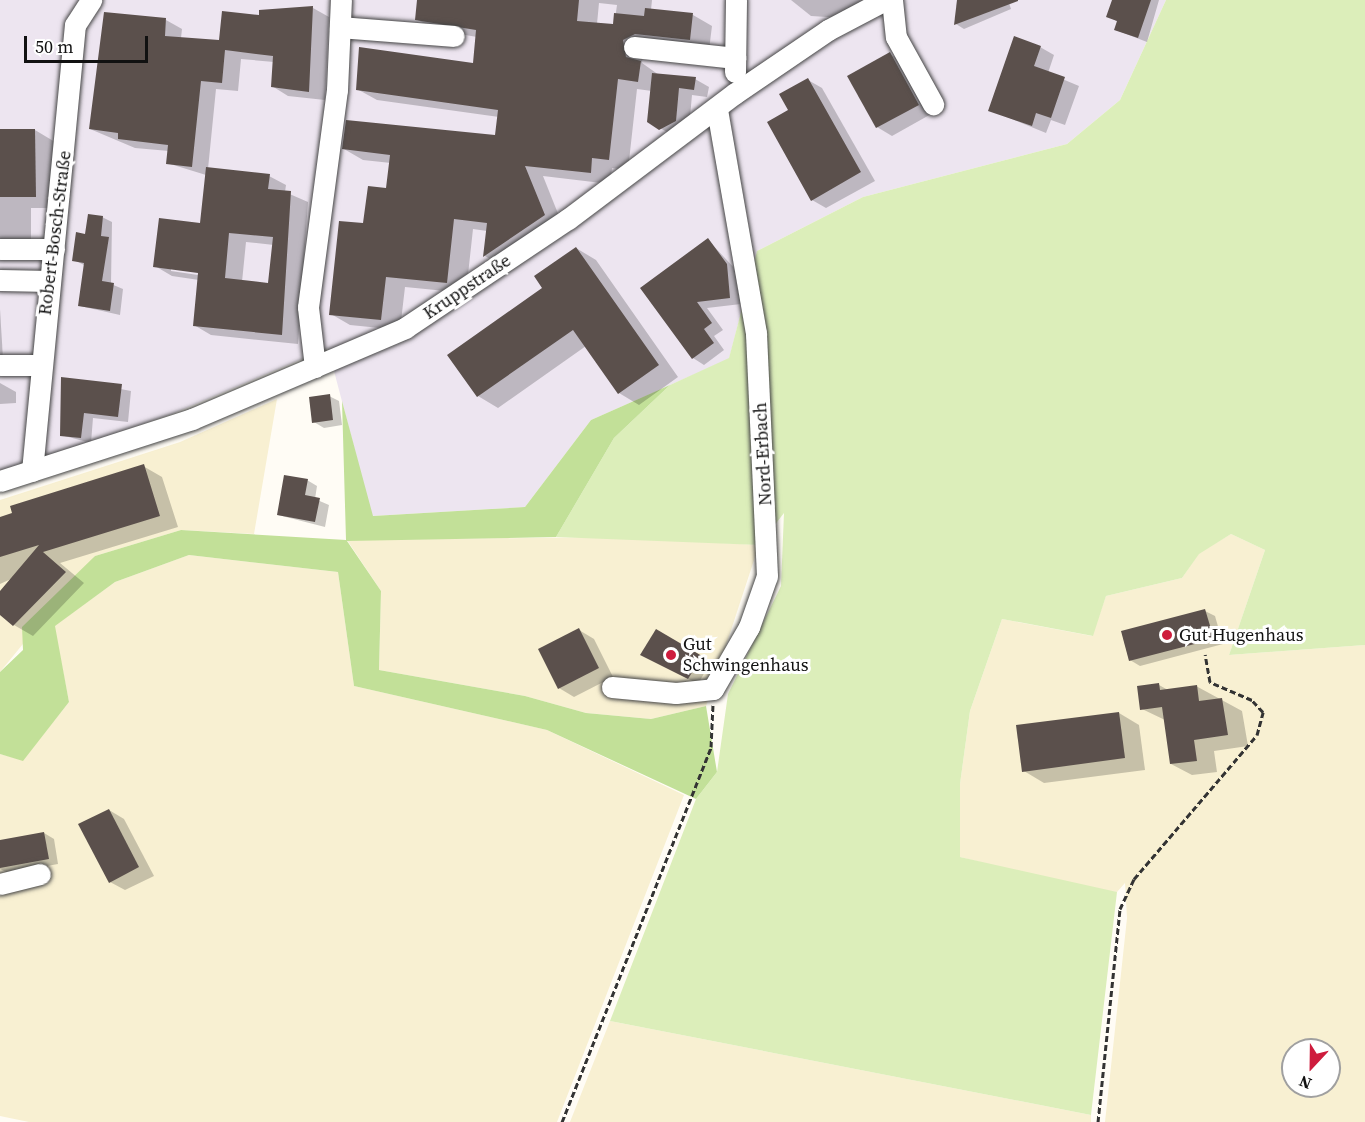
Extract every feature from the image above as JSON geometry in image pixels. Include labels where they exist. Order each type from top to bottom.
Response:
[{"type":"street","points":[[315,367],[309,307],[340,27],[341,0]]},
{"type":"street","points":[[734,94],[736,0]]},
{"type":"street","name":"Kruppstraße","points":[[0,481],[192,419],[315,367],[425,316],[717,109],[734,94],[828,30],[885,0]]},
{"type":"street","points":[[892,0],[896,37],[933,104]]},
{"type":"street","name":"Robert-Bosch-Straße","points":[[32,471],[38,365],[54,249],[75,25],[89,1]]},
{"type":"street","points":[[340,27],[454,36]]},
{"type":"street","points":[[634,47],[735,58]]},
{"type":"street","name":"Nord-Erbach","points":[[713,689],[749,627],[767,576],[756,333],[717,109]]},
{"type":"street","points":[[0,249],[54,249]]},
{"type":"street","points":[[0,280],[50,281]]},
{"type":"street","points":[[0,365],[38,365]]},
{"type":"street","points":[[612,687],[676,693],[713,689]]},
{"type":"street","points":[[0,884],[40,874]]},
{"type":"path","points":[[1098,1122],[1120,909],[1134,879],[1257,735],[1263,712],[1252,700],[1209,682],[1205,654]]},
{"type":"path","points":[[562,1122],[711,747],[713,689]]},
{"type":"shaded area","points":[[0,0],[1166,0],[1120,100],[1067,144],[863,197],[757,251],[729,359],[591,420],[525,507],[372,516],[328,348],[172,414],[0,473]]},
{"type":"shaded area","points":[[277,399],[254,534],[181,530],[95,556],[0,672],[0,500],[180,442]]},
{"type":"shaded area","points":[[1231,534],[1265,550],[1229,655],[1365,645],[1365,1122],[1105,1122],[1127,918],[1125,883],[1117,892],[1092,890],[960,857],[960,784],[970,711],[1002,619],[1092,636],[1106,596],[1182,578],[1199,553]]},
{"type":"shaded area","points":[[607,537],[759,545],[706,706],[651,719],[586,713],[525,696],[379,670],[381,591],[347,540]]},
{"type":"shaded area","points":[[189,555],[338,572],[354,686],[547,730],[684,795],[557,1122],[29,1122],[0,1116],[0,754],[23,760],[69,702],[54,626],[115,582]]},
{"type":"shaded area","points":[[610,1021],[1091,1115],[1091,1122],[570,1122]]},
{"type":"green space","points":[[1166,0],[1365,0],[1365,645],[1229,655],[1265,550],[1231,534],[1199,554],[1182,578],[1106,596],[1093,636],[1002,619],[970,711],[960,784],[960,857],[1117,892],[1091,1115],[610,1021],[696,799],[717,772],[728,694],[781,586],[784,513],[759,545],[556,537],[614,438],[670,385],[729,358],[757,251],[863,197],[1067,144],[1120,100]]},
{"type":"green space","points":[[670,385],[614,438],[556,537],[347,541],[381,591],[379,670],[525,696],[586,713],[651,719],[706,706],[717,772],[696,799],[547,730],[354,686],[338,572],[189,555],[115,582],[55,626],[69,702],[23,761],[0,754],[0,672],[23,650],[22,627],[95,556],[181,530],[346,540],[342,401],[373,516],[525,507],[591,420]]},
{"type":"building","points":[[417,0],[579,0],[577,21],[613,24],[614,13],[644,16],[645,8],[693,13],[690,40],[635,34],[623,40],[626,57],[641,61],[638,82],[618,79],[609,160],[592,158],[591,173],[525,166],[545,215],[483,257],[487,223],[454,219],[447,283],[386,277],[381,320],[329,315],[339,221],[363,223],[368,186],[386,188],[390,155],[342,149],[346,120],[495,135],[498,110],[356,90],[359,47],[473,63],[476,30],[415,20]]},
{"type":"building","points":[[957,0],[1018,0],[1018,1],[954,25]]},
{"type":"building","points":[[1112,0],[1151,0],[1138,38],[1114,30],[1117,21],[1106,17]]},
{"type":"building","points":[[313,6],[309,92],[271,87],[273,56],[225,50],[222,83],[201,81],[192,167],[166,164],[168,145],[118,139],[118,133],[89,129],[104,12],[166,18],[165,36],[219,40],[222,11],[259,15],[259,10]]},
{"type":"building","points":[[1014,36],[1041,46],[1034,66],[1065,77],[1051,118],[1036,113],[1032,126],[988,111]]},
{"type":"building","points":[[890,52],[919,105],[876,128],[847,76]]},
{"type":"building","points":[[652,73],[696,77],[694,90],[679,88],[676,121],[659,130],[647,122]]},
{"type":"building","points":[[808,78],[861,172],[811,201],[767,122],[788,110],[779,94]]},
{"type":"building","points":[[0,129],[35,129],[36,197],[0,197]]},
{"type":"building","points":[[206,167],[270,174],[268,189],[291,191],[282,335],[193,326],[198,273],[153,267],[159,218],[200,223]],"holes":[[[229,233],[273,237],[268,283],[225,278]]]},
{"type":"building","points":[[88,214],[103,216],[101,236],[109,237],[102,281],[114,283],[110,311],[78,306],[84,263],[72,261],[76,232],[85,234]]},
{"type":"building","points":[[708,238],[727,264],[730,298],[697,302],[712,323],[704,329],[714,343],[692,359],[640,288]]},
{"type":"building","points":[[576,247],[659,365],[618,394],[573,330],[477,397],[447,355],[542,288],[534,276]]},
{"type":"building","points":[[61,377],[122,384],[118,417],[84,413],[81,438],[60,436]]},
{"type":"building","points":[[330,394],[333,420],[312,423],[309,397]]},
{"type":"building","points":[[144,464],[160,516],[43,552],[66,572],[13,626],[0,615],[0,591],[39,545],[0,557],[0,517],[12,513],[10,506]]},
{"type":"building","points":[[284,475],[308,479],[305,495],[320,498],[315,522],[277,515]]},
{"type":"building","name":"Gut Hugenhaus","points":[[1205,609],[1214,639],[1129,661],[1121,631]]},
{"type":"building","points":[[579,628],[599,668],[558,689],[538,649]]},
{"type":"building","name":"Gut Schwingenhaus","points":[[656,629],[702,656],[688,679],[640,655]]},
{"type":"building","points":[[1159,683],[1160,690],[1197,685],[1199,701],[1222,698],[1228,735],[1194,740],[1197,761],[1170,764],[1162,707],[1140,710],[1137,686]]},
{"type":"building","points":[[1119,712],[1125,758],[1022,772],[1016,725]]},
{"type":"building","points":[[109,809],[139,867],[109,883],[78,824]]},
{"type":"building","points":[[44,832],[49,859],[0,868],[0,840]]},
{"type":"place","name":"Gut Hugenhaus","points":[[1167,635]]},
{"type":"place","name":"Gut Schwingenhaus","points":[[671,655]]}]
